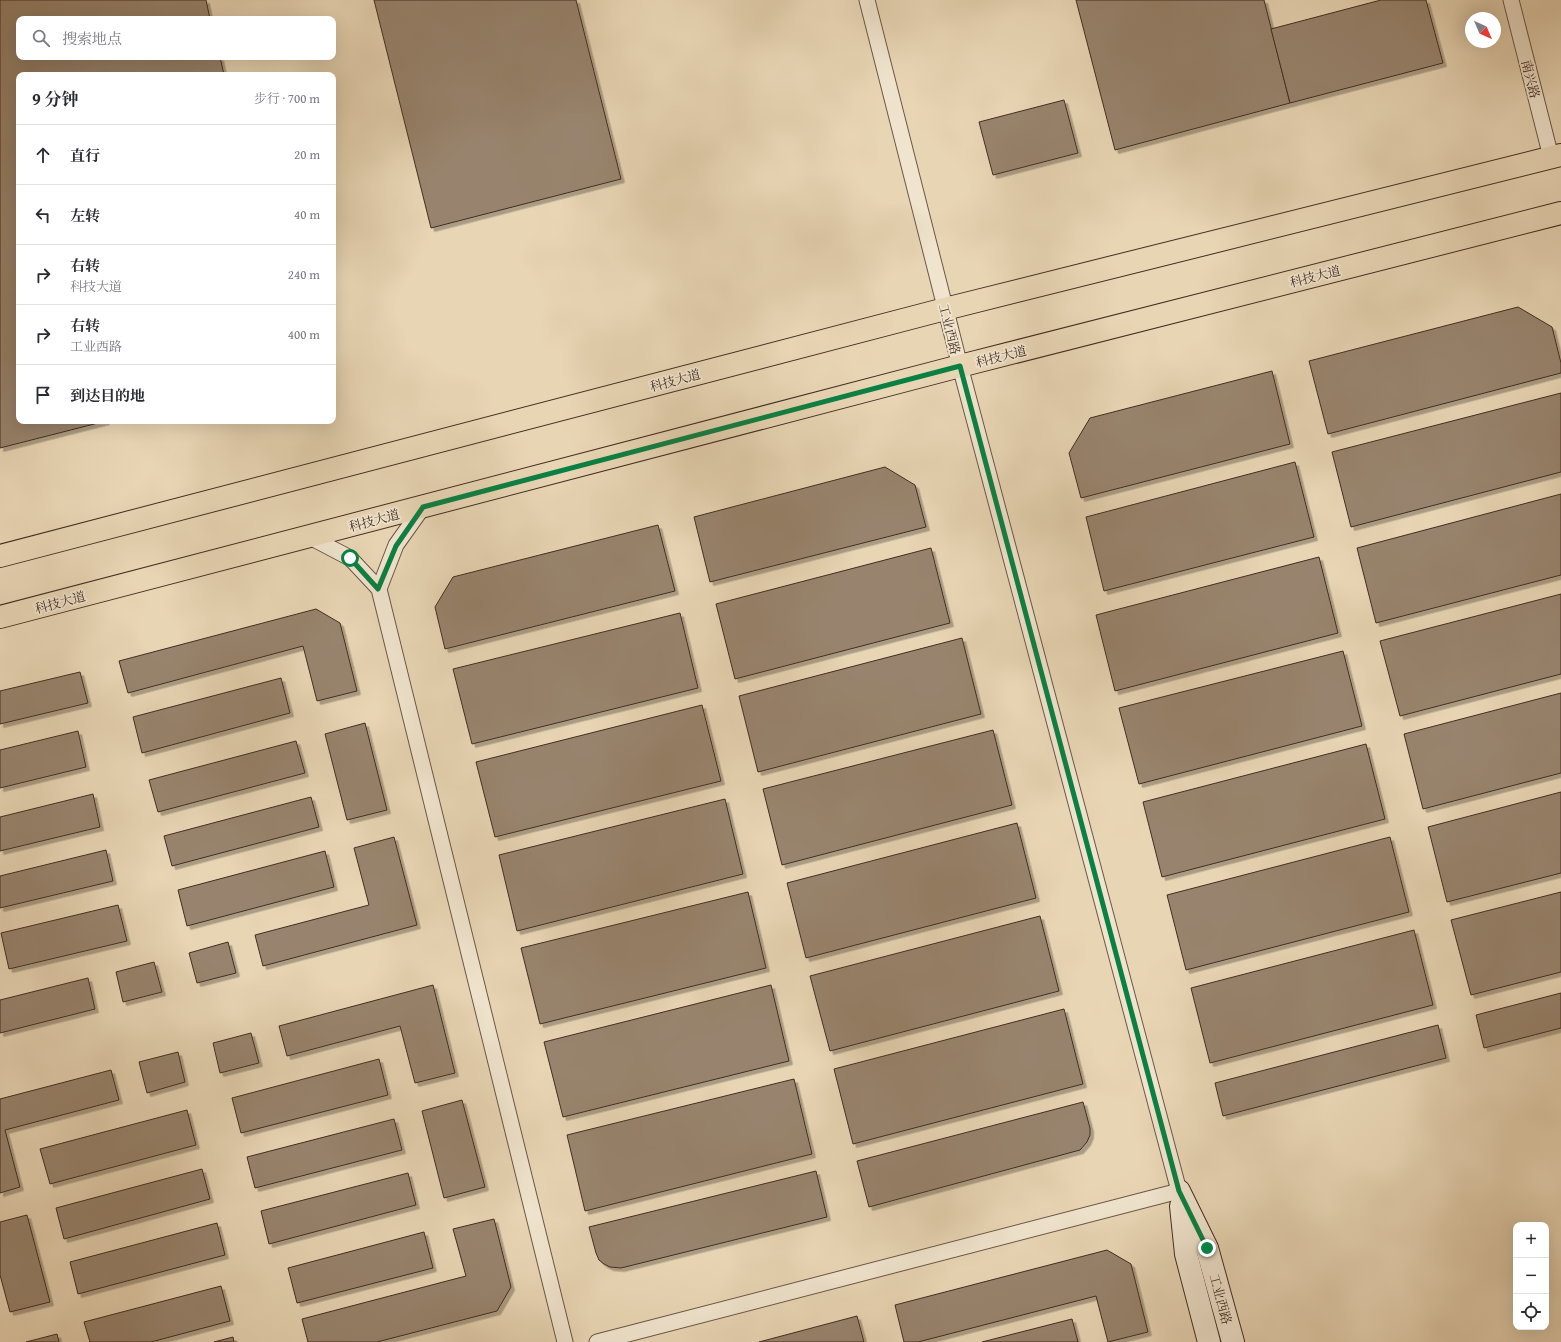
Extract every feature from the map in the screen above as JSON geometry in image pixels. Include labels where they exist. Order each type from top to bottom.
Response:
[{"type":"main road","name":"科技大道","points":[[0,556],[945,309],[1556,156]]},
{"type":"main road","name":"科技大道","points":[[0,617],[960,366],[1561,213]]},
{"type":"street","name":"工业西路","points":[[867,0],[945,309],[1179,1191],[1186,1254],[1209,1342]]},
{"type":"street","name":"南兴路","points":[[1511,0],[1556,156]]},
{"type":"street","points":[[378,589],[396,546],[423,507]]},
{"type":"street","points":[[310,537],[350,558],[378,589],[565,1342]]},
{"type":"street","name":"工业西路","points":[[1179,1191],[1207,1248],[1232,1342]]},
{"type":"street","points":[[597,1342],[1179,1191]]},
{"type":"building","points":[[0,0],[206,0],[209,16],[16,16],[16,60],[221,60],[223,72],[16,72],[16,424],[94,424],[0,448]]},
{"type":"building","points":[[374,0],[576,0],[621,179],[431,228]]},
{"type":"building","points":[[1076,0],[1264,0],[1290,103],[1115,150]]},
{"type":"building","points":[[1381,0],[1426,0],[1443,63],[1290,103],[1271,29]]},
{"type":"building","points":[[1064,100],[1078,153],[993,175],[979,122]]},
{"type":"building","points":[[1518,307],[1552,327],[1561,363],[1561,373],[1328,434],[1309,361]]},
{"type":"building","points":[[1272,371],[1290,444],[1081,498],[1069,453],[1090,418]]},
{"type":"building","points":[[1561,393],[1561,472],[1351,527],[1332,452]]},
{"type":"building","points":[[1295,462],[1314,537],[1104,591],[1086,517]]},
{"type":"building","points":[[885,467],[915,485],[926,527],[710,582],[694,517]]},
{"type":"building","points":[[1561,494],[1561,575],[1376,623],[1357,548]]},
{"type":"building","points":[[658,525],[675,591],[445,649],[435,607],[453,577]]},
{"type":"building","points":[[931,548],[950,623],[735,679],[716,604]]},
{"type":"building","points":[[1319,557],[1338,633],[1115,691],[1096,615]]},
{"type":"building","points":[[1561,594],[1561,674],[1400,716],[1380,641]]},
{"type":"building","points":[[316,609],[340,623],[357,691],[317,701],[303,646],[128,693],[119,661]]},
{"type":"building","points":[[680,613],[698,688],[472,744],[453,669]]},
{"type":"building","points":[[962,638],[981,714],[758,772],[739,696]]},
{"type":"building","points":[[1343,651],[1362,726],[1139,784],[1119,708]]},
{"type":"building","points":[[80,672],[88,703],[0,724],[0,691]]},
{"type":"building","points":[[281,678],[290,713],[142,753],[133,717]]},
{"type":"building","points":[[1561,693],[1561,773],[1423,809],[1404,734]]},
{"type":"building","points":[[702,705],[721,781],[495,837],[476,762]]},
{"type":"building","points":[[365,723],[387,810],[347,820],[325,734]]},
{"type":"building","points":[[993,730],[1012,805],[782,865],[763,789]]},
{"type":"building","points":[[78,731],[86,767],[0,788],[0,750]]},
{"type":"building","points":[[296,741],[305,773],[158,812],[149,780]]},
{"type":"building","points":[[1366,744],[1385,819],[1162,877],[1143,802]]},
{"type":"building","points":[[1561,792],[1561,873],[1447,902],[1428,827]]},
{"type":"building","points":[[93,794],[100,827],[0,851],[0,817]]},
{"type":"building","points":[[311,797],[319,827],[172,866],[164,836]]},
{"type":"building","points":[[725,799],[743,874],[517,931],[499,855]]},
{"type":"building","points":[[1017,823],[1036,898],[806,958],[787,883]]},
{"type":"building","points":[[394,837],[417,925],[263,966],[255,935],[369,905],[354,848]]},
{"type":"building","points":[[1390,837],[1409,912],[1186,970],[1167,895]]},
{"type":"building","points":[[106,850],[113,881],[0,908],[0,876]]},
{"type":"building","points":[[325,851],[334,887],[187,926],[178,890]]},
{"type":"building","points":[[748,892],[766,968],[540,1024],[521,948]]},
{"type":"building","points":[[1561,892],[1561,972],[1471,995],[1451,920]]},
{"type":"building","points":[[118,905],[127,941],[9,969],[1,933]]},
{"type":"building","points":[[1040,916],[1059,991],[830,1051],[810,976]]},
{"type":"building","points":[[1414,930],[1433,1005],[1210,1063],[1191,988]]},
{"type":"building","points":[[228,942],[236,973],[197,983],[189,953]]},
{"type":"building","points":[[154,962],[162,992],[123,1002],[116,972]]},
{"type":"building","points":[[88,978],[95,1009],[0,1033],[0,1000]]},
{"type":"building","points":[[433,985],[455,1073],[415,1083],[400,1026],[287,1056],[279,1026]]},
{"type":"building","points":[[771,985],[789,1061],[563,1117],[544,1042]]},
{"type":"building","points":[[1561,993],[1561,1028],[1484,1048],[1476,1015]]},
{"type":"building","points":[[1064,1009],[1083,1084],[853,1144],[834,1069]]},
{"type":"building","points":[[1438,1025],[1446,1058],[1223,1116],[1215,1083]]},
{"type":"building","points":[[251,1033],[259,1063],[220,1073],[213,1043]]},
{"type":"building","points":[[178,1052],[185,1082],[147,1093],[139,1062]]},
{"type":"building","points":[[379,1059],[388,1095],[241,1133],[232,1098]]},
{"type":"building","points":[[111,1070],[119,1100],[5,1130],[20,1187],[0,1193],[0,1099]]},
{"type":"building","points":[[794,1079],[812,1154],[585,1211],[567,1135]]},
{"type":"building","points":[[462,1100],[485,1187],[444,1198],[422,1111]]},
{"type":"building","points":[[1083,1102],[1090,1128],[1090,1135],[1087,1142],[1080,1150],[869,1207],[857,1161]]},
{"type":"building","points":[[187,1110],[196,1145],[50,1184],[40,1149]]},
{"type":"building","points":[[394,1119],[402,1150],[255,1188],[247,1157]]},
{"type":"building","points":[[202,1169],[210,1199],[64,1239],[56,1208]]},
{"type":"building","points":[[816,1171],[827,1217],[621,1268],[610,1267],[604,1264],[599,1260],[596,1253],[589,1227]]},
{"type":"building","points":[[408,1173],[416,1205],[269,1244],[261,1211]]},
{"type":"building","points":[[27,1215],[50,1302],[10,1312],[0,1275],[0,1222]]},
{"type":"building","points":[[494,1219],[511,1287],[497,1311],[377,1342],[308,1342],[302,1319],[466,1276],[453,1229]]},
{"type":"building","points":[[217,1223],[225,1255],[78,1294],[70,1262]]},
{"type":"building","points":[[424,1232],[433,1268],[297,1303],[288,1268]]},
{"type":"building","points":[[1107,1250],[1131,1264],[1148,1332],[1108,1342],[1096,1296],[918,1342],[904,1342],[895,1305]]},
{"type":"building","points":[[221,1286],[230,1321],[151,1342],[90,1342],[84,1322]]},
{"type":"building","points":[[857,1316],[864,1342],[759,1342]]},
{"type":"building","points":[[1072,1319],[1078,1342],[982,1342]]},
{"type":"building","points":[[57,1334],[59,1342],[26,1342]]},
{"type":"building","points":[[233,1337],[234,1342],[214,1342]]},
{"type":"route","points":[[350,558],[378,589],[396,546],[423,507],[960,366],[1179,1191],[1207,1248]]}]
